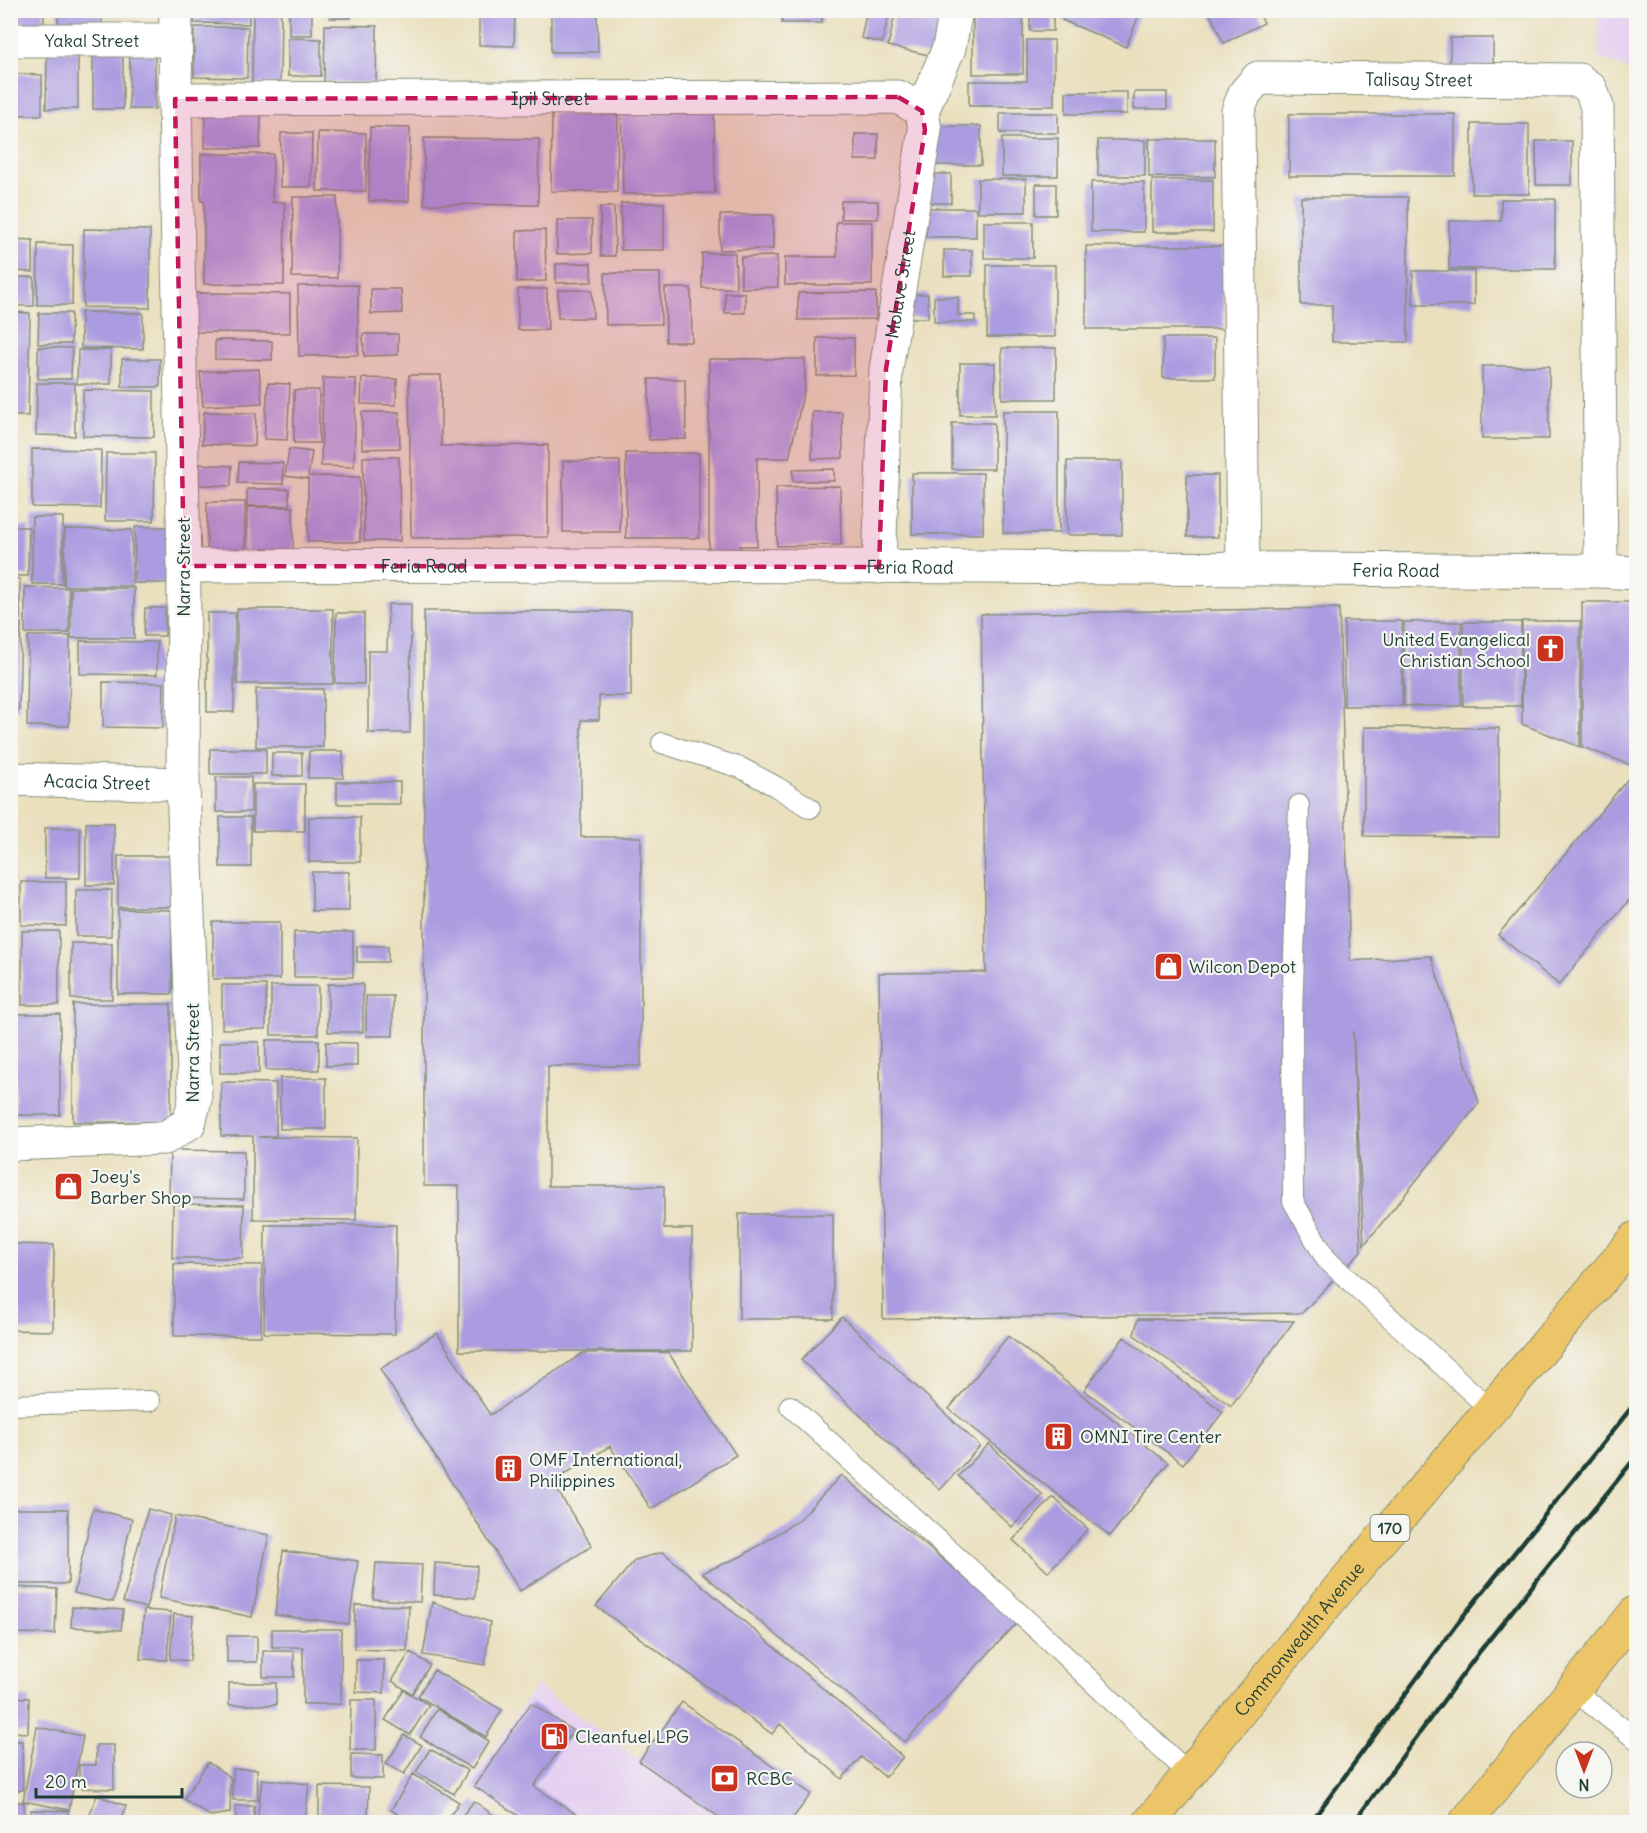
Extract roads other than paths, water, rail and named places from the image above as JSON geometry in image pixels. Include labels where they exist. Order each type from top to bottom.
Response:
[{"type":"main road","name":"Commonwealth Avenue","points":[[1150,1822],[1338,1590],[1636,1238]]},
{"type":"main road","points":[[1466,1822],[1636,1612]]},
{"type":"street","name":"Molave Street","points":[[879,567],[886,369],[925,130],[922,111],[949,48],[956,10]]},
{"type":"street","name":"Yakal Street","points":[[10,40],[176,25]]},
{"type":"street","name":"Narra Street","points":[[10,1144],[165,1138],[189,1123],[195,1100],[183,784],[184,566],[175,99],[176,25]]},
{"type":"street","name":"Talisay Street","points":[[1243,569],[1238,111],[1245,93],[1258,78],[1282,78],[1579,80],[1591,88],[1597,107],[1601,571]]},
{"type":"street","name":"Ipil Street","points":[[175,99],[898,97],[922,111]]},
{"type":"street","name":"Feria Road","points":[[184,566],[683,565],[1636,573]]},
{"type":"street","name":"Acacia Street","points":[[10,779],[183,784]]},
{"type":"lane","points":[[662,743],[741,768],[810,808]]},
{"type":"lane","points":[[1299,805],[1292,1016],[1293,1201],[1326,1259],[1490,1410]]},
{"type":"lane","points":[[10,1405],[150,1401]]},
{"type":"lane","points":[[790,1406],[1041,1633],[1188,1773]]},
{"type":"lane","points":[[1572,1689],[1636,1738]]},
{"type":"railway","points":[[1311,1822],[1456,1625],[1636,1402]]},
{"type":"railway","points":[[1354,1822],[1480,1651],[1636,1457]]},
{"type":"place","name":"United Evangelical Christian School","points":[[1551,649]]},
{"type":"place","name":"Wilcon Depot","points":[[1168,966]]},
{"type":"place","name":"Joey's Barber Shop","points":[[69,1186]]},
{"type":"place","name":"OMNI Tire Center","points":[[1059,1436]]},
{"type":"place","name":"OMF International, Philippines","points":[[508,1469]]},
{"type":"place","name":"Cleanfuel LPG","points":[[554,1736]]},
{"type":"place","name":"RCBC","points":[[725,1778]]}]
